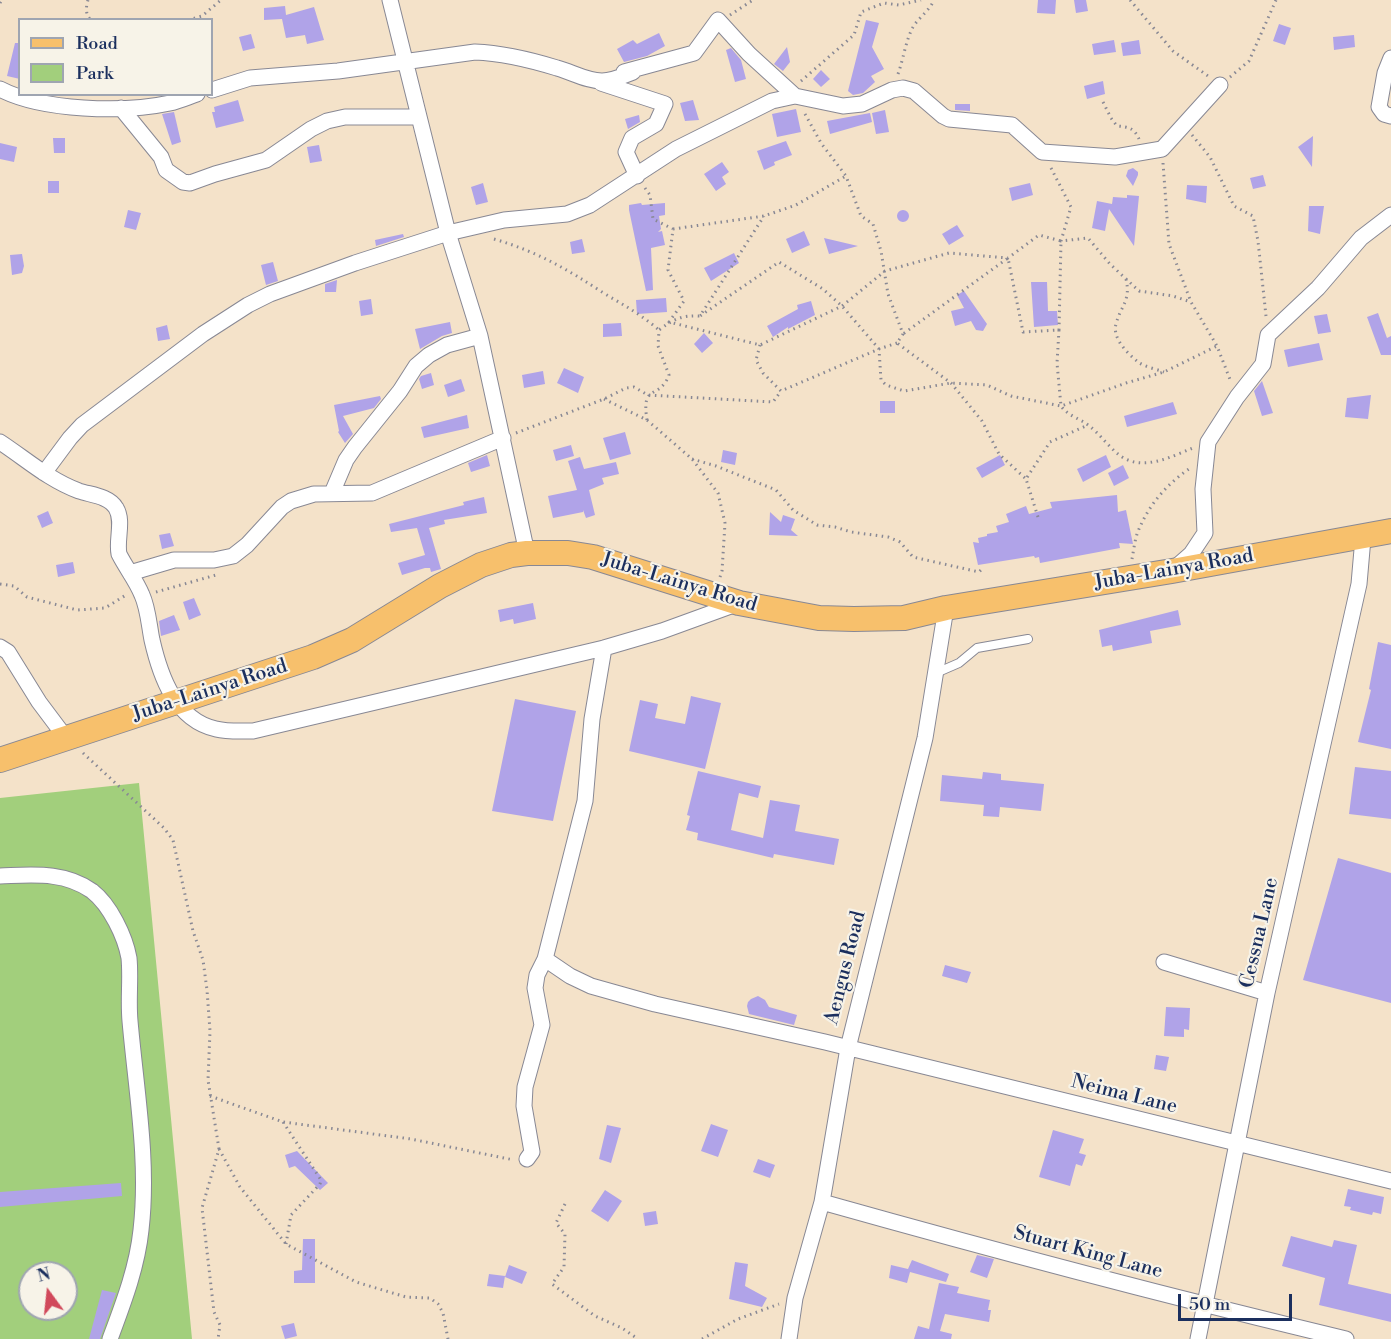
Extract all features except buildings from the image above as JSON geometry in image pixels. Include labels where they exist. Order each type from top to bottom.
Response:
[{"type":"main road","name":"Juba-Lainya Road","points":[[0,760],[313,657],[352,640],[440,586],[481,565],[511,555],[568,553],[593,557],[712,596],[776,611],[831,618],[904,618],[946,608],[1363,538],[1391,531]]},
{"type":"street","points":[[390,0],[448,233],[480,336],[527,553]]},
{"type":"street","points":[[592,81],[694,53],[718,20],[795,96]]},
{"type":"street","points":[[213,90],[250,78],[338,71],[456,54],[493,53],[557,68],[665,104],[656,124],[632,138],[626,152],[637,176]]},
{"type":"street","points":[[1391,58],[1385,74],[1379,107],[1384,114],[1391,116]]},
{"type":"street","points":[[592,81],[618,78],[633,72]]},
{"type":"street","points":[[44,473],[82,425],[204,334],[248,305],[330,271],[448,233],[504,220],[567,214],[590,205],[676,149],[772,101],[795,96],[843,106],[862,104],[892,90],[903,88],[914,91],[943,116],[1012,125],[1042,152],[1115,157],[1162,149],[1220,85]]},
{"type":"street","points":[[0,89],[18,96]]},
{"type":"street","points":[[19,96],[32,101],[65,106],[121,108],[169,103],[191,96]]},
{"type":"street","points":[[121,108],[161,157],[166,170],[183,182],[189,183],[266,159],[327,121],[345,117],[418,117]]},
{"type":"street","points":[[1172,571],[1191,554],[1205,533],[1203,489],[1208,442],[1237,397],[1263,364],[1268,335],[1318,288],[1361,238],[1391,215]]},
{"type":"street","points":[[332,493],[354,447],[400,391],[416,366],[429,355],[447,345],[480,336]]},
{"type":"street","points":[[130,573],[174,560],[214,560],[233,556],[247,545],[282,507],[291,501],[314,494],[372,494],[503,438]]},
{"type":"street","points":[[0,442],[59,483],[110,501],[117,508],[119,554],[142,595],[164,681],[177,703],[202,724],[215,729],[234,732],[252,731],[604,648],[662,631],[740,603]]},
{"type":"street","name":"Cessna Lane","points":[[1198,1339],[1267,993],[1348,638],[1359,584],[1363,538]]},
{"type":"street","name":"Aengus Road","points":[[789,1339],[795,1298],[822,1202],[848,1048],[867,964],[925,738],[946,608]]},
{"type":"street","points":[[0,647],[8,652],[39,702],[66,738]]},
{"type":"street","points":[[527,1159],[532,1152],[524,1106],[525,1088],[542,1025],[535,988],[537,975],[545,959],[585,801],[592,718],[604,648]]},
{"type":"street","points":[[0,876],[46,874],[65,878],[93,892],[116,920],[129,957],[129,1011],[144,1179],[141,1231],[129,1285],[110,1339]]},
{"type":"street","name":"Neima Lane","points":[[545,959],[570,976],[591,986],[655,1004],[848,1048],[1391,1181]]},
{"type":"street","points":[[1164,962],[1267,993]]},
{"type":"street","name":"Stuart King Lane","points":[[822,1202],[1205,1306],[1346,1339]]},
{"type":"lane","points":[[936,673],[959,663],[977,648],[1028,639]]},
{"type":"path","points":[[88,0],[86,6],[89,18]]},
{"type":"path","points":[[195,18],[202,16],[220,0]]},
{"type":"path","points":[[718,20],[753,0]]},
{"type":"path","points":[[903,334],[888,294],[885,271],[873,224],[861,216],[846,176],[821,143],[795,96],[802,79],[854,35],[861,12],[884,3],[899,5],[921,0]]},
{"type":"path","points":[[892,90],[911,31],[920,16],[932,7],[934,0]]},
{"type":"path","points":[[1130,0],[1173,51],[1220,85],[1249,61],[1276,0]]},
{"type":"path","points":[[1103,102],[1117,126],[1130,127],[1136,133],[1145,152]]},
{"type":"path","points":[[1182,125],[1210,156],[1234,206],[1253,216],[1258,241],[1268,335]]},
{"type":"path","points":[[1162,149],[1169,244],[1191,302],[1217,346],[1237,397]]},
{"type":"path","points":[[1042,152],[1071,207],[1062,241],[1057,363],[1061,406],[1065,412],[1088,425],[1120,456],[1141,465],[1168,458],[1208,442]]},
{"type":"path","points":[[637,176],[650,195],[653,219],[673,229],[764,216],[796,205],[846,176]]},
{"type":"path","points":[[700,316],[764,216]]},
{"type":"path","points":[[464,229],[527,249],[579,275],[648,320],[659,330]]},
{"type":"path","points":[[647,420],[645,403],[648,395],[666,382],[669,375],[658,346],[659,330],[669,322],[684,301],[668,270],[673,229]]},
{"type":"path","points":[[503,438],[604,399],[626,388],[634,387],[648,395],[773,402],[781,391],[897,343],[903,334],[1039,235],[1062,241],[1088,238],[1139,291],[1173,296],[1191,302]]},
{"type":"path","points":[[669,322],[760,345],[842,306],[885,271],[949,253],[1008,258]]},
{"type":"path","points":[[1008,258],[1023,332],[1059,330]]},
{"type":"path","points":[[669,322],[686,315],[700,316],[779,261],[824,289],[842,306],[879,349],[881,380],[886,385],[904,391],[951,383],[987,385],[1011,396],[1061,406],[1126,382],[1164,372],[1217,346]]},
{"type":"path","points":[[1125,278],[1129,291],[1115,325],[1116,338],[1139,363],[1164,372]]},
{"type":"path","points":[[897,343],[951,383],[982,421],[999,454],[1026,479],[1038,517]]},
{"type":"path","points":[[760,345],[756,360],[763,374],[781,391]]},
{"type":"path","points":[[604,399],[647,420],[692,459],[718,493],[725,523],[722,571],[712,596]]},
{"type":"path","points":[[1026,479],[1050,442],[1088,425]]},
{"type":"path","points":[[1123,579],[1131,564],[1139,527],[1158,498],[1176,477],[1193,465],[1208,442]]},
{"type":"path","points":[[692,459],[776,490],[793,510],[817,525],[888,537],[900,542],[913,557],[979,572],[981,570]]},
{"type":"path","points":[[0,585],[14,586],[27,597],[77,610],[105,608],[133,593],[142,595],[212,577],[224,569],[233,556]]},
{"type":"path","points":[[66,738],[164,828],[173,840],[207,990],[210,1031],[208,1080],[219,1149],[240,1187],[286,1244],[356,1282],[406,1297],[430,1298],[438,1304],[443,1313],[448,1339]]},
{"type":"path","points":[[210,1096],[284,1122],[411,1139],[519,1161],[527,1159]]},
{"type":"path","points":[[284,1122],[321,1180],[320,1184],[291,1215],[286,1244]]},
{"type":"path","points":[[218,1339],[220,1325],[214,1312],[202,1208],[219,1149]]},
{"type":"path","points":[[565,1204],[556,1223],[565,1234],[564,1267],[552,1284],[595,1316],[622,1328],[638,1339]]},
{"type":"path","points":[[702,1339],[738,1319],[795,1298]]},
{"type":"green space","points":[[139,783],[192,1339],[0,1339],[0,798]]}]
